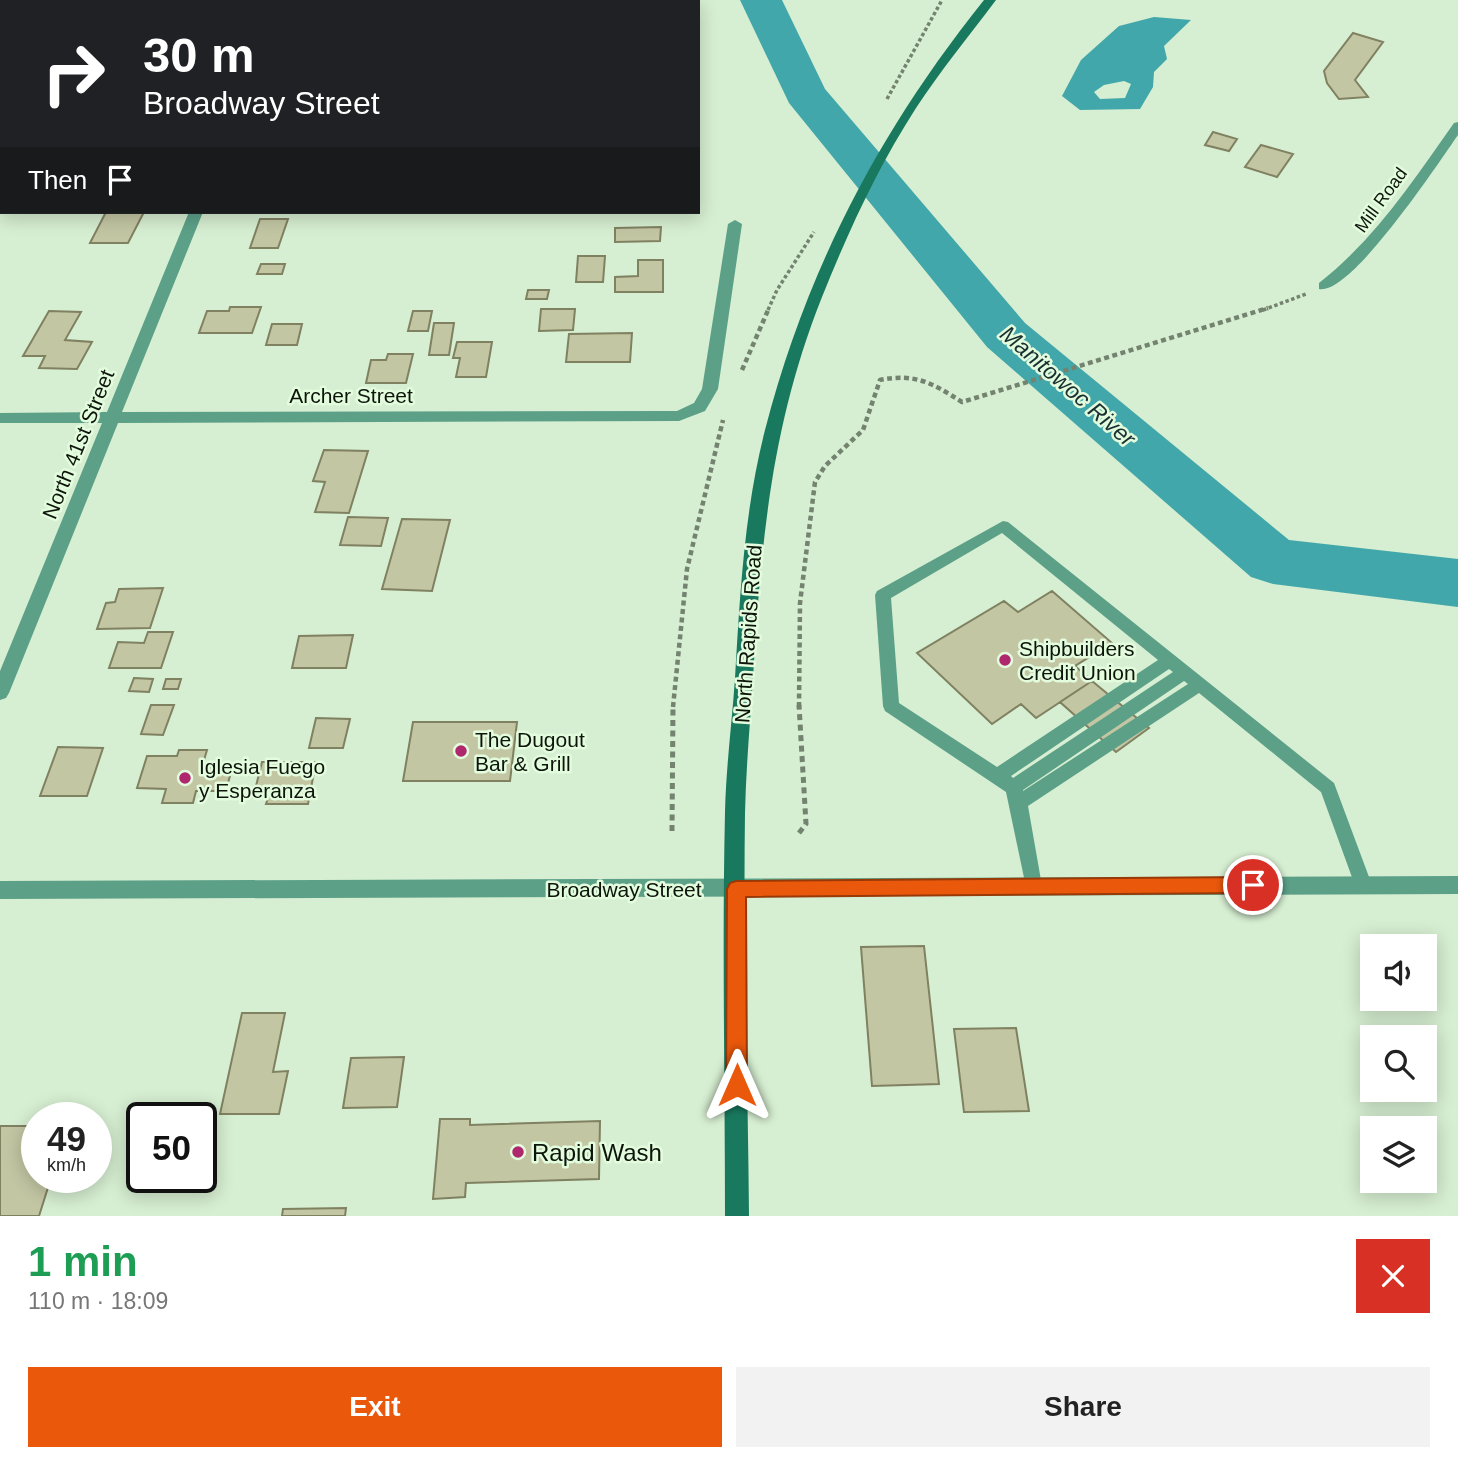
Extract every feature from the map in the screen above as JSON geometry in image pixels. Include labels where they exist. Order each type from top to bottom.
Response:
[{"type":"main road","name":"North Rapids Road","points":[[737,1216],[735,810],[749,590],[759,499],[791,363],[818,286],[866,187],[924,88],[990,0]]},
{"type":"street","name":"Mill Road","points":[[1324,286],[1349,268],[1371,247],[1458,126]]},
{"type":"street","name":"North 41st Street","points":[[0,693],[195,214]]},
{"type":"street","name":"Archer Street","points":[[0,418],[679,416],[701,407],[710,390],[735,224]]},
{"type":"street","name":"Broadway Street","points":[[0,890],[1458,885]]},
{"type":"lane","points":[[1033,887],[1016,795],[996,777],[891,706],[883,595],[1003,526],[1328,788],[1363,885]]},
{"type":"lane","points":[[996,777],[1168,660]]},
{"type":"lane","points":[[1016,795],[1184,674]]},
{"type":"lane","points":[[1016,795],[1199,685]]},
{"type":"path","points":[[739,376],[777,290],[798,260]]},
{"type":"path","points":[[799,833],[806,824],[799,710],[800,603],[815,482],[823,464],[864,429],[873,392],[880,380],[902,375],[924,379],[962,402],[1261,312],[1324,286]]},
{"type":"path","points":[[671,831],[673,705],[687,569],[726,413]]},
{"type":"water","points":[[1154,17],[1191,20],[1164,46],[1167,59],[1154,72],[1153,87],[1140,109],[1080,110],[1062,96],[1081,60],[1119,26]],"holes":[[[1124,81],[1131,84],[1125,98],[1100,99],[1094,92],[1104,85]]]},
{"type":"building","points":[[1353,33],[1383,42],[1355,80],[1368,97],[1339,99],[1327,83],[1324,71]]},
{"type":"building","points":[[1213,132],[1237,139],[1229,151],[1205,145]]},
{"type":"building","points":[[1261,145],[1293,154],[1277,177],[1245,167]]},
{"type":"building","points":[[105,214],[143,214],[128,243],[90,243]]},
{"type":"building","points":[[260,219],[288,219],[278,248],[250,248]]},
{"type":"building","points":[[661,227],[660,241],[615,242],[615,228]]},
{"type":"building","points":[[578,256],[605,256],[603,282],[576,282]]},
{"type":"building","points":[[638,260],[663,260],[663,292],[615,292],[615,277],[638,276]]},
{"type":"building","points":[[261,264],[285,264],[282,274],[257,274]]},
{"type":"building","points":[[528,290],[549,290],[547,299],[526,299]]},
{"type":"building","points":[[230,307],[261,307],[252,333],[199,333],[207,311],[229,311]]},
{"type":"building","points":[[541,309],[575,309],[573,330],[539,331]]},
{"type":"building","points":[[49,311],[81,312],[65,340],[92,342],[77,369],[39,368],[45,356],[23,356]]},
{"type":"building","points":[[413,311],[432,311],[428,331],[408,331]]},
{"type":"building","points":[[434,323],[454,323],[449,355],[429,355]]},
{"type":"building","points":[[272,324],[302,324],[297,345],[266,345]]},
{"type":"building","points":[[632,333],[630,362],[566,362],[569,334]]},
{"type":"building","points":[[457,342],[492,342],[486,377],[456,377],[460,358],[453,358]]},
{"type":"building","points":[[388,354],[413,354],[406,383],[366,383],[371,360],[386,360]]},
{"type":"building","points":[[324,450],[368,451],[349,513],[315,512],[325,482],[313,481]]},
{"type":"building","points":[[348,517],[388,518],[381,546],[340,545]]},
{"type":"building","points":[[402,519],[450,520],[432,591],[382,589]]},
{"type":"building","points":[[163,588],[150,628],[97,629],[106,603],[115,602],[119,589]]},
{"type":"building","name":"Shipbuilders Credit Union","points":[[1052,591],[1112,643],[1075,666],[1092,681],[1036,718],[1021,704],[992,724],[917,653],[1004,601],[1018,612]]},
{"type":"building","points":[[148,632],[173,632],[161,668],[109,668],[118,642],[144,643]]},
{"type":"building","points":[[353,635],[346,668],[292,668],[299,636]]},
{"type":"building","points":[[134,678],[153,679],[149,692],[129,691]]},
{"type":"building","points":[[166,679],[181,679],[178,689],[163,689]]},
{"type":"building","points":[[1092,681],[1149,728],[1116,752],[1060,702]]},
{"type":"building","points":[[151,705],[174,705],[163,735],[141,734]]},
{"type":"building","points":[[316,718],[350,719],[343,748],[309,748]]},
{"type":"building","name":"The Dugout Bar & Grill","points":[[413,722],[517,722],[510,781],[403,781]]},
{"type":"building","points":[[58,747],[103,748],[87,796],[40,796]]},
{"type":"building","name":"Iglesia Fuego y Esperanza","points":[[179,750],[207,750],[202,767],[232,768],[226,791],[196,791],[193,803],[162,803],[166,789],[137,788],[147,756],[177,756]]},
{"type":"building","points":[[262,762],[316,762],[308,804],[266,804],[268,798],[253,798]]},
{"type":"building","points":[[924,946],[939,1084],[872,1086],[861,947]]},
{"type":"building","points":[[242,1013],[285,1013],[273,1072],[288,1071],[279,1114],[220,1114]]},
{"type":"building","points":[[1016,1028],[1029,1111],[964,1112],[954,1029]]},
{"type":"building","points":[[404,1057],[397,1107],[343,1108],[351,1058]]},
{"type":"building","name":"Rapid Wash","points":[[440,1119],[470,1119],[470,1125],[600,1121],[599,1179],[466,1183],[465,1197],[433,1199]]},
{"type":"building","points":[[0,1126],[21,1126],[21,1193],[46,1193],[39,1216],[0,1216]]},
{"type":"building","points":[[346,1208],[345,1216],[282,1216],[283,1209]]},
{"type":"waterway","name":"Manitowoc River","points":[[761,0],[805,93],[1006,335],[1273,561],[1458,583]]},
{"type":"place","name":"Shipbuilders Credit Union","points":[[1005,660]]},
{"type":"place","name":"The Dugout Bar & Grill","points":[[461,751]]},
{"type":"place","name":"Iglesia Fuego y Esperanza","points":[[185,778]]},
{"type":"place","name":"Rapid Wash","points":[[518,1152]]},
{"type":"route","points":[[737,1085],[736,889],[1253,885]]}]
